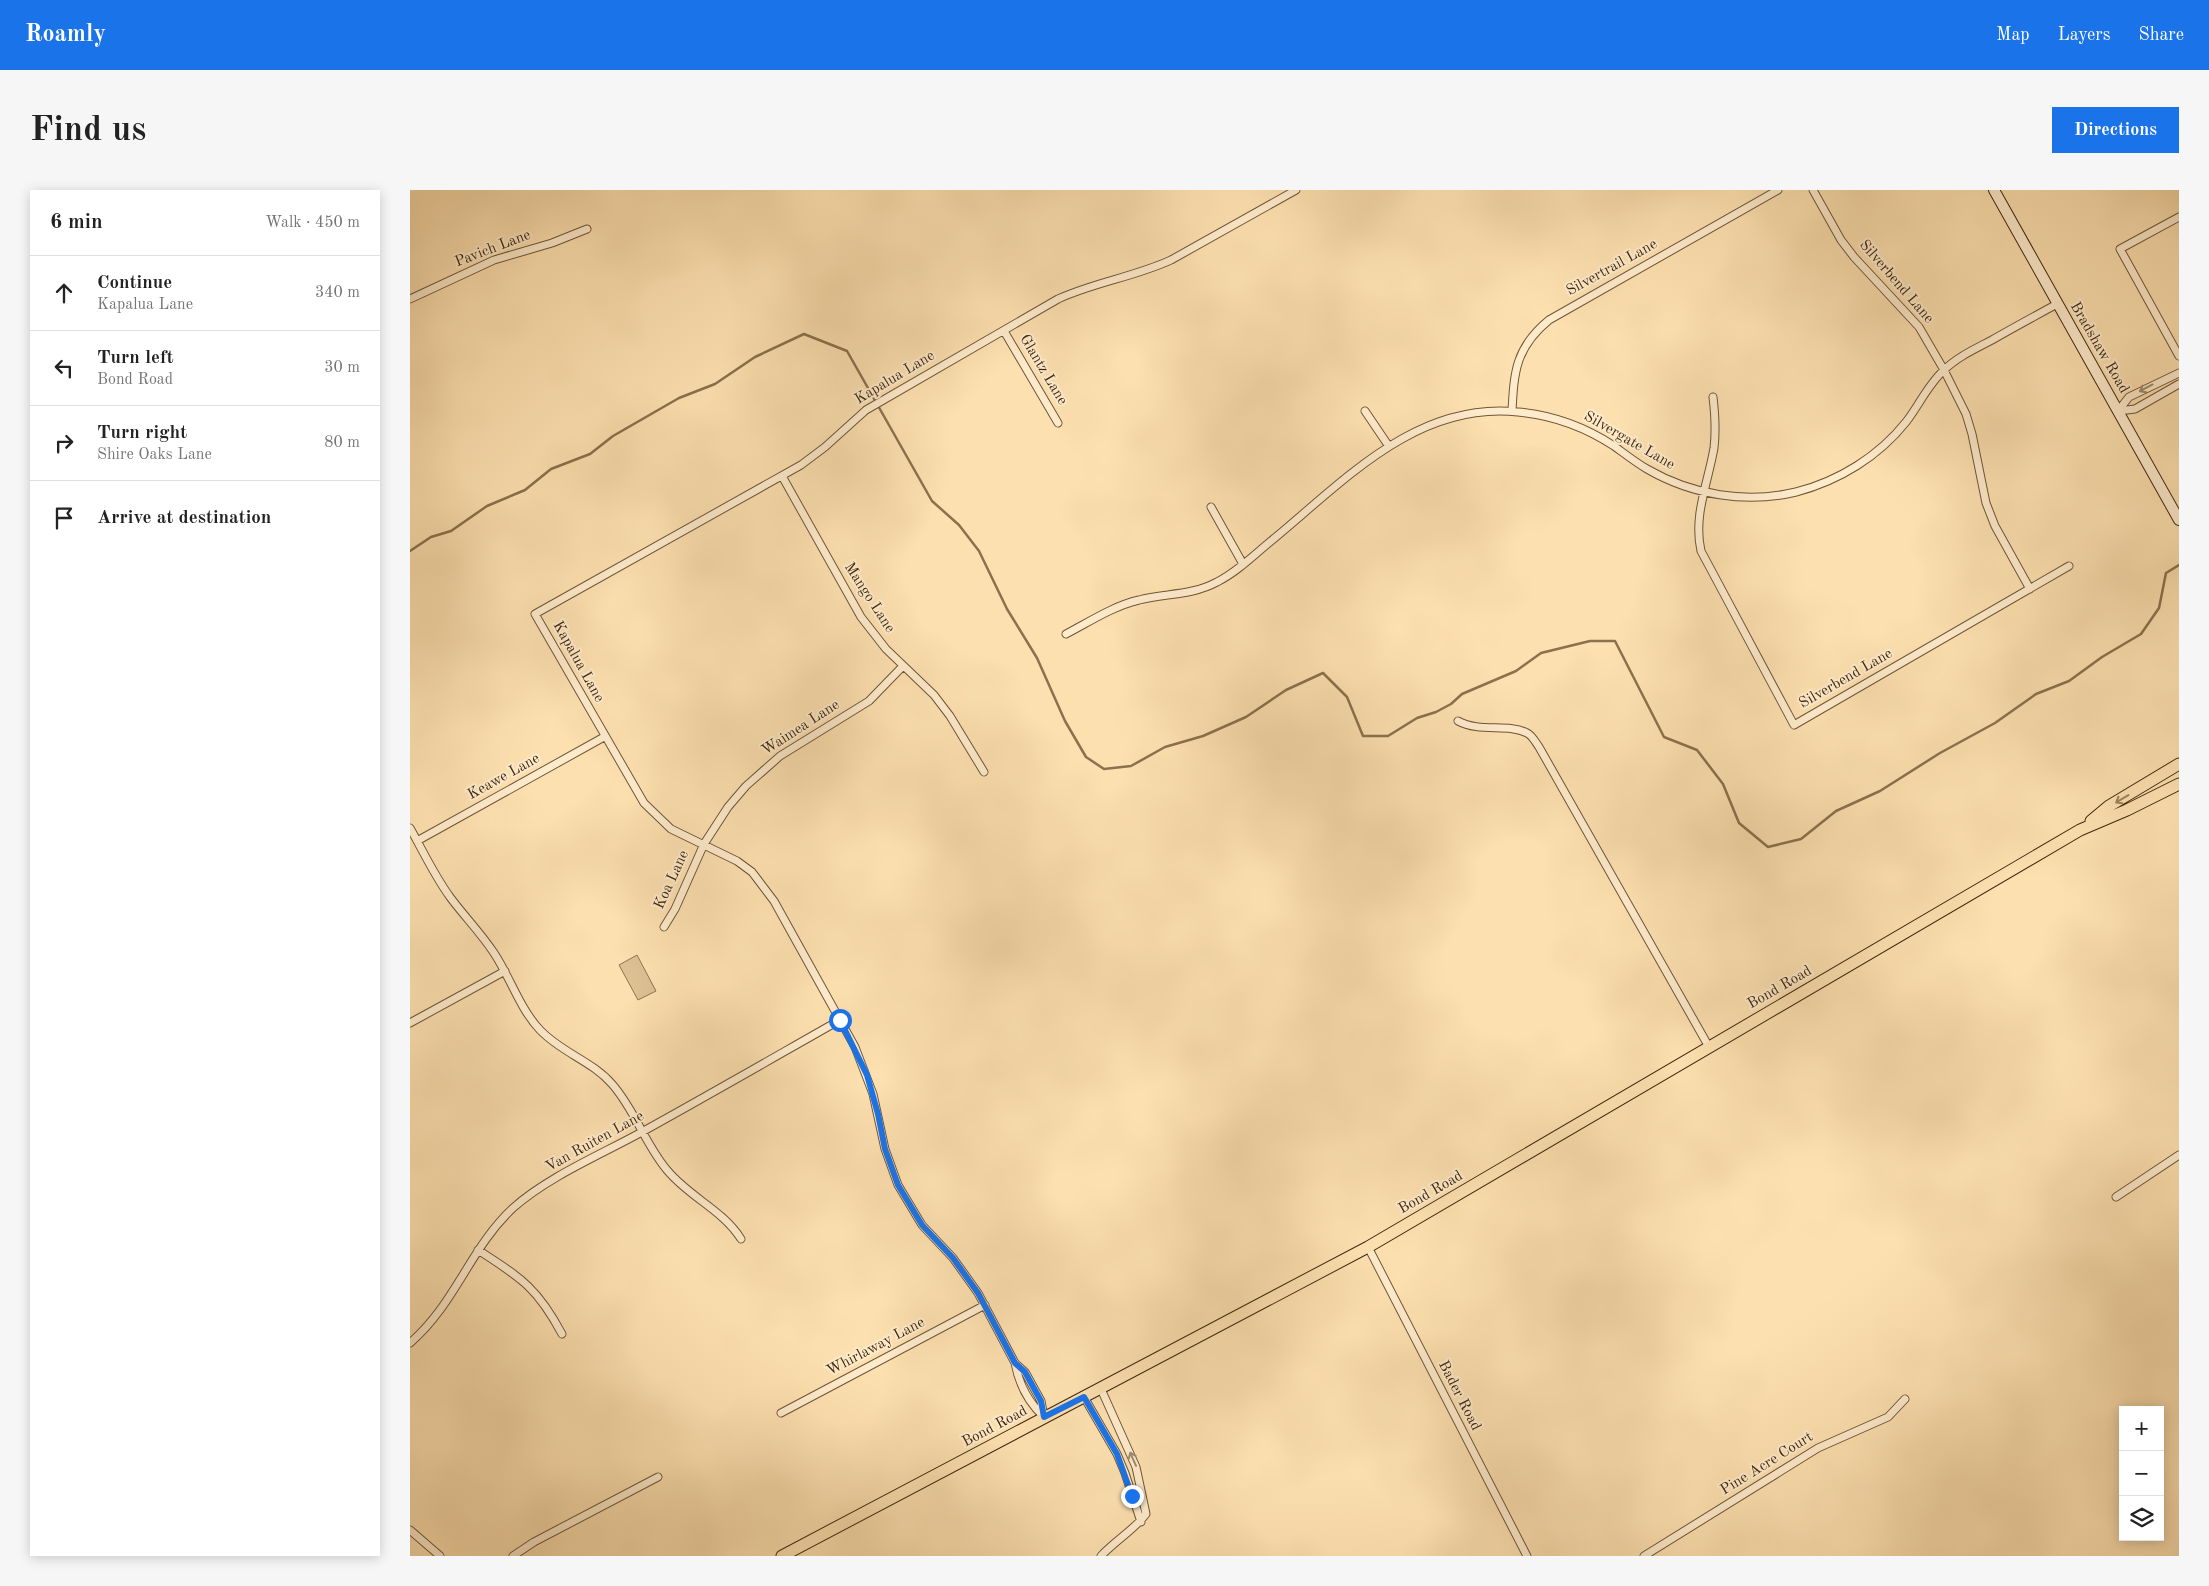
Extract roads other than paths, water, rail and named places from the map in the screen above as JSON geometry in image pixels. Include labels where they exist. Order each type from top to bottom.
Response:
[{"type":"main road","name":"Bradshaw Road","points":[[1994,190],[2179,520]]},
{"type":"main road","name":"Bond Road","points":[[2080,830],[2109,806],[2179,764]]},
{"type":"main road","points":[[2142,802],[2146,791],[2179,770]]},
{"type":"main road","name":"Bond Road","points":[[782,1556],[1368,1247],[2080,830],[2179,784]]},
{"type":"street","name":"Kapalua Lane","points":[[1044,1417],[1041,1401],[1025,1372],[1015,1363],[985,1305],[966,1275],[922,1225],[898,1185],[885,1149],[867,1075],[840,1020],[764,886],[737,861],[704,844],[686,838],[656,817],[636,793],[535,614],[782,476],[826,447],[866,410],[1058,299],[1078,290],[1151,270],[1296,190]]},
{"type":"street","name":"Silvertrail Lane","points":[[1512,411],[1516,366],[1525,346],[1538,329],[1549,320],[1778,190]]},
{"type":"street","name":"Silverbend Lane","points":[[1813,190],[1846,246],[1919,327],[1944,370],[1966,414],[1986,503],[1995,526],[2030,588]]},
{"type":"street","points":[[2179,217],[2120,249],[2179,356]]},
{"type":"street","name":"Pavich Lane","points":[[410,299],[494,260],[552,243],[587,229]]},
{"type":"street","name":"Silvergate Lane","points":[[1066,634],[1119,606],[1135,600],[1199,590],[1228,576],[1388,446],[1414,431],[1449,418],[1487,411],[1512,411],[1543,416],[1576,426],[1614,446],[1663,478],[1704,492],[1738,497],[1776,495],[1810,488],[1858,465],[1890,439],[1904,424],[1931,384],[1944,370],[1962,356],[2057,304]]},
{"type":"street","name":"Glantz Lane","points":[[1004,331],[1058,422]]},
{"type":"street","points":[[2118,411],[2129,397],[2179,373]]},
{"type":"street","points":[[2118,411],[2135,409],[2179,384]]},
{"type":"street","points":[[1704,492],[1714,447],[1716,428],[1713,397]]},
{"type":"street","points":[[1365,412],[1388,446]]},
{"type":"street","name":"Mango Lane","points":[[782,476],[861,617],[886,649],[934,695],[950,716],[984,772]]},
{"type":"street","name":"Silverbend Lane","points":[[1704,492],[1698,526],[1699,540],[1705,562],[1794,725],[2069,566]]},
{"type":"street","points":[[1211,507],[1243,564]]},
{"type":"street","name":"Waimea Lane","points":[[704,844],[728,807],[766,767],[802,741],[869,701],[903,666]]},
{"type":"street","points":[[1458,721],[1468,726],[1516,730],[1528,733],[1539,748],[1710,1047]]},
{"type":"street","name":"Keawe Lane","points":[[417,841],[604,737]]},
{"type":"street","points":[[410,828],[448,894],[480,934],[505,971],[539,1029],[554,1042],[600,1071],[625,1101],[658,1158],[677,1181],[730,1223],[741,1239]]},
{"type":"street","name":"Koa Lane","points":[[664,928],[675,909],[704,844]]},
{"type":"street","points":[[410,1024],[505,971]]},
{"type":"street","name":"Van Ruiten Lane","points":[[410,1343],[434,1319],[450,1298],[478,1250],[497,1225],[532,1194],[840,1020]]},
{"type":"street","points":[[2116,1197],[2179,1155]]},
{"type":"street","name":"Bader Road","points":[[1368,1247],[1527,1556]]},
{"type":"street","points":[[478,1250],[516,1274],[534,1290],[546,1305],[562,1334]]},
{"type":"street","name":"Whirlaway Lane","points":[[781,1413],[985,1305]]},
{"type":"street","points":[[1101,1388],[1136,1467],[1146,1505],[1146,1514],[1140,1522],[1113,1543],[1102,1556]]},
{"type":"street","points":[[1084,1397],[1117,1454],[1140,1522]]},
{"type":"street","name":"Pine Acre Court","points":[[1644,1556],[1818,1448],[1888,1418],[1905,1399]]},
{"type":"street","points":[[513,1556],[534,1542],[658,1476]]},
{"type":"street","points":[[410,1530],[440,1556]]},
{"type":"waterway","points":[[410,551],[431,537],[451,531],[487,506],[525,490],[551,469],[590,454],[613,436],[679,398],[715,384],[755,357],[804,334],[847,351],[932,501],[959,525],[979,551],[1007,609],[1037,658],[1065,721],[1086,757],[1104,769],[1131,766],[1165,747],[1203,736],[1246,717],[1286,690],[1323,673],[1347,697],[1363,736],[1388,736],[1417,718],[1436,712],[1451,704],[1462,694],[1516,671],[1541,653],[1590,641],[1615,641],[1664,737],[1697,750],[1723,784],[1739,823],[1768,847],[1801,839],[1836,811],[1880,791],[1940,753],[1995,723],[2036,694],[2069,681],[2102,657],[2141,634],[2159,608],[2166,573],[2179,565]]}]
